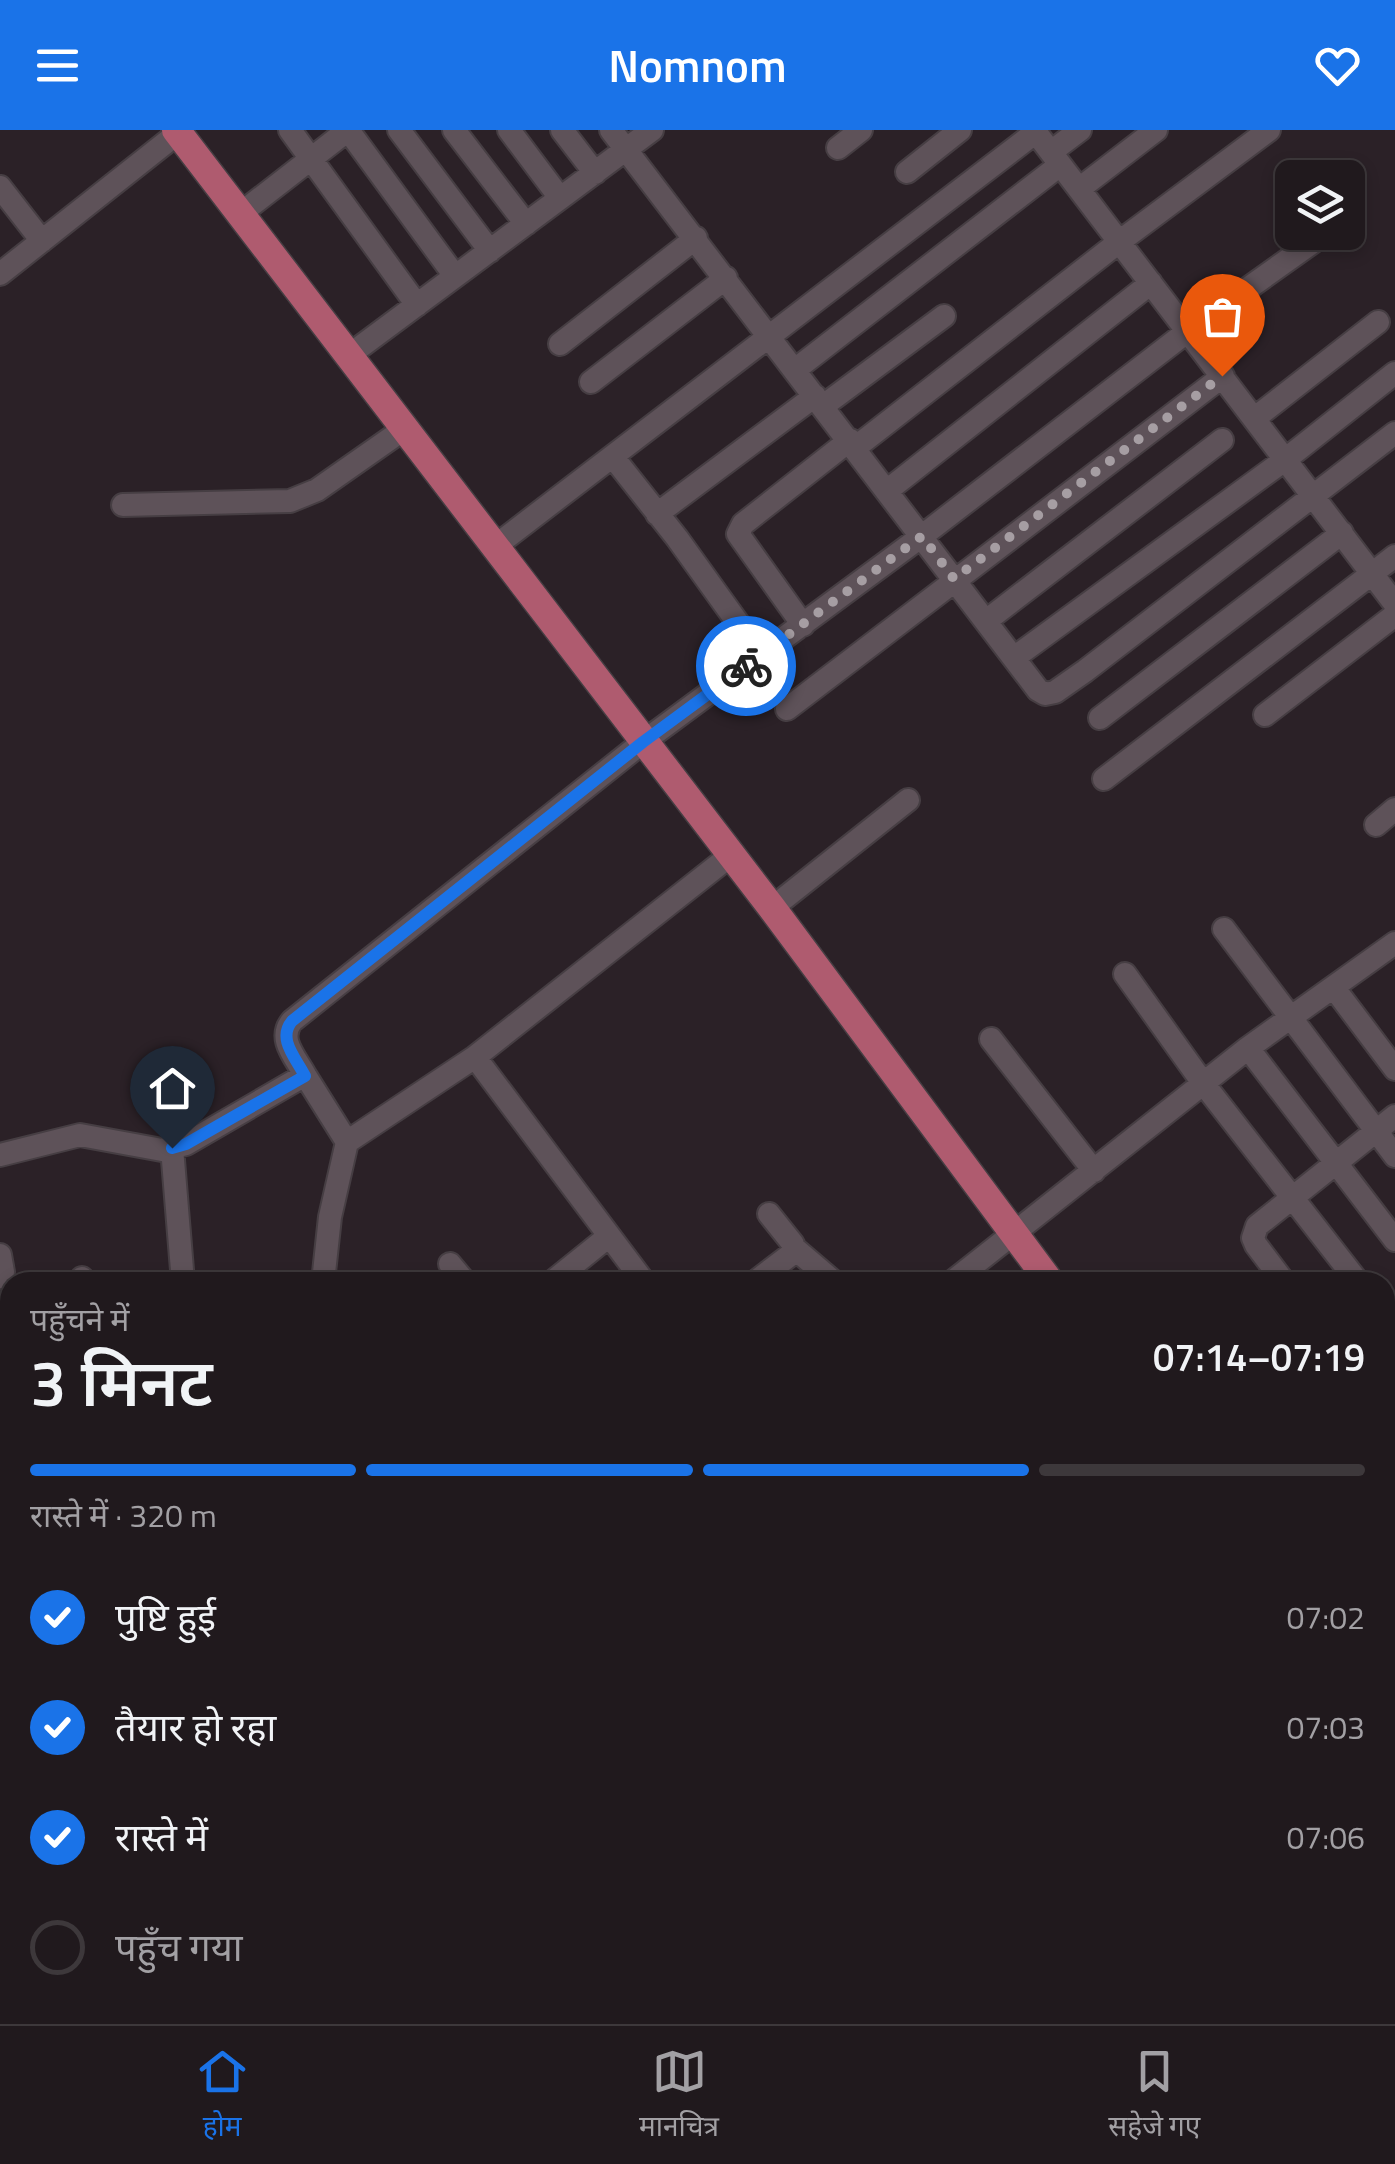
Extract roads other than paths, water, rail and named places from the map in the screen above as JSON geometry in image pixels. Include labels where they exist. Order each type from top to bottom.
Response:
[{"type":"main road","points":[[177,132],[772,908],[1042,1272]]},
{"type":"street","points":[[290,130],[417,305]]},
{"type":"street","points":[[240,214],[348,130],[455,276]]},
{"type":"street","points":[[400,130],[490,251]]},
{"type":"street","points":[[454,130],[526,224]]},
{"type":"street","points":[[509,130],[560,198]]},
{"type":"street","points":[[562,130],[595,172]]},
{"type":"street","points":[[611,130],[1038,690],[1045,694],[1055,692],[1395,432]]},
{"type":"street","points":[[348,356],[652,130]]},
{"type":"street","points":[[838,148],[861,130]]},
{"type":"street","points":[[907,172],[960,130]]},
{"type":"street","points":[[796,369],[1056,158],[1080,130]]},
{"type":"street","points":[[1079,190],[1156,130]]},
{"type":"street","points":[[802,624],[738,534],[743,524],[1269,130]]},
{"type":"street","points":[[494,547],[771,338],[1035,131],[1395,604]]},
{"type":"street","points":[[0,274],[177,132]]},
{"type":"street","points":[[0,187],[42,241]]},
{"type":"street","points":[[560,344],[696,238]]},
{"type":"street","points":[[348,1142],[285,1039],[286,1028],[292,1021],[643,742],[922,536],[1188,330],[1301,250]]},
{"type":"street","points":[[591,382],[726,278]]},
{"type":"street","points":[[888,490],[1151,283]]},
{"type":"street","points":[[656,514],[944,316]]},
{"type":"street","points":[[1255,418],[1378,322]]},
{"type":"street","points":[[1015,657],[1286,459],[1395,373]]},
{"type":"street","points":[[787,709],[1222,376]]},
{"type":"street","points":[[124,505],[290,501],[317,490],[404,429]]},
{"type":"street","points":[[986,621],[1222,440]]},
{"type":"street","points":[[614,457],[762,655]]},
{"type":"street","points":[[1100,718],[1342,533]]},
{"type":"street","points":[[1104,778],[1395,556]]},
{"type":"street","points":[[1265,715],[1395,615]]},
{"type":"street","points":[[772,908],[908,800]]},
{"type":"street","points":[[1376,825],[1395,809]]},
{"type":"street","points":[[324,1272],[330,1218],[348,1142],[475,1057],[731,855]]},
{"type":"street","points":[[1224,928],[1395,1156]]},
{"type":"street","points":[[965,1272],[1248,1048],[1334,988],[1390,957]]},
{"type":"street","points":[[1125,974],[1203,1083],[1350,1272]]},
{"type":"street","points":[[1334,988],[1395,1068]]},
{"type":"street","points":[[991,1038],[1094,1171]]},
{"type":"street","points":[[1248,1048],[1395,1240]]},
{"type":"street","points":[[475,1057],[636,1272]]},
{"type":"street","points":[[0,1155],[80,1134],[162,1150],[172,1148],[186,1144],[305,1076]]},
{"type":"street","points":[[1277,1272],[1252,1238],[1257,1226],[1395,1116]]},
{"type":"street","points":[[172,1148],[182,1272]]},
{"type":"street","points":[[769,1214],[794,1248],[822,1272]]},
{"type":"street","points":[[564,1272],[609,1236]]},
{"type":"street","points":[[769,1272],[794,1248]]}]
